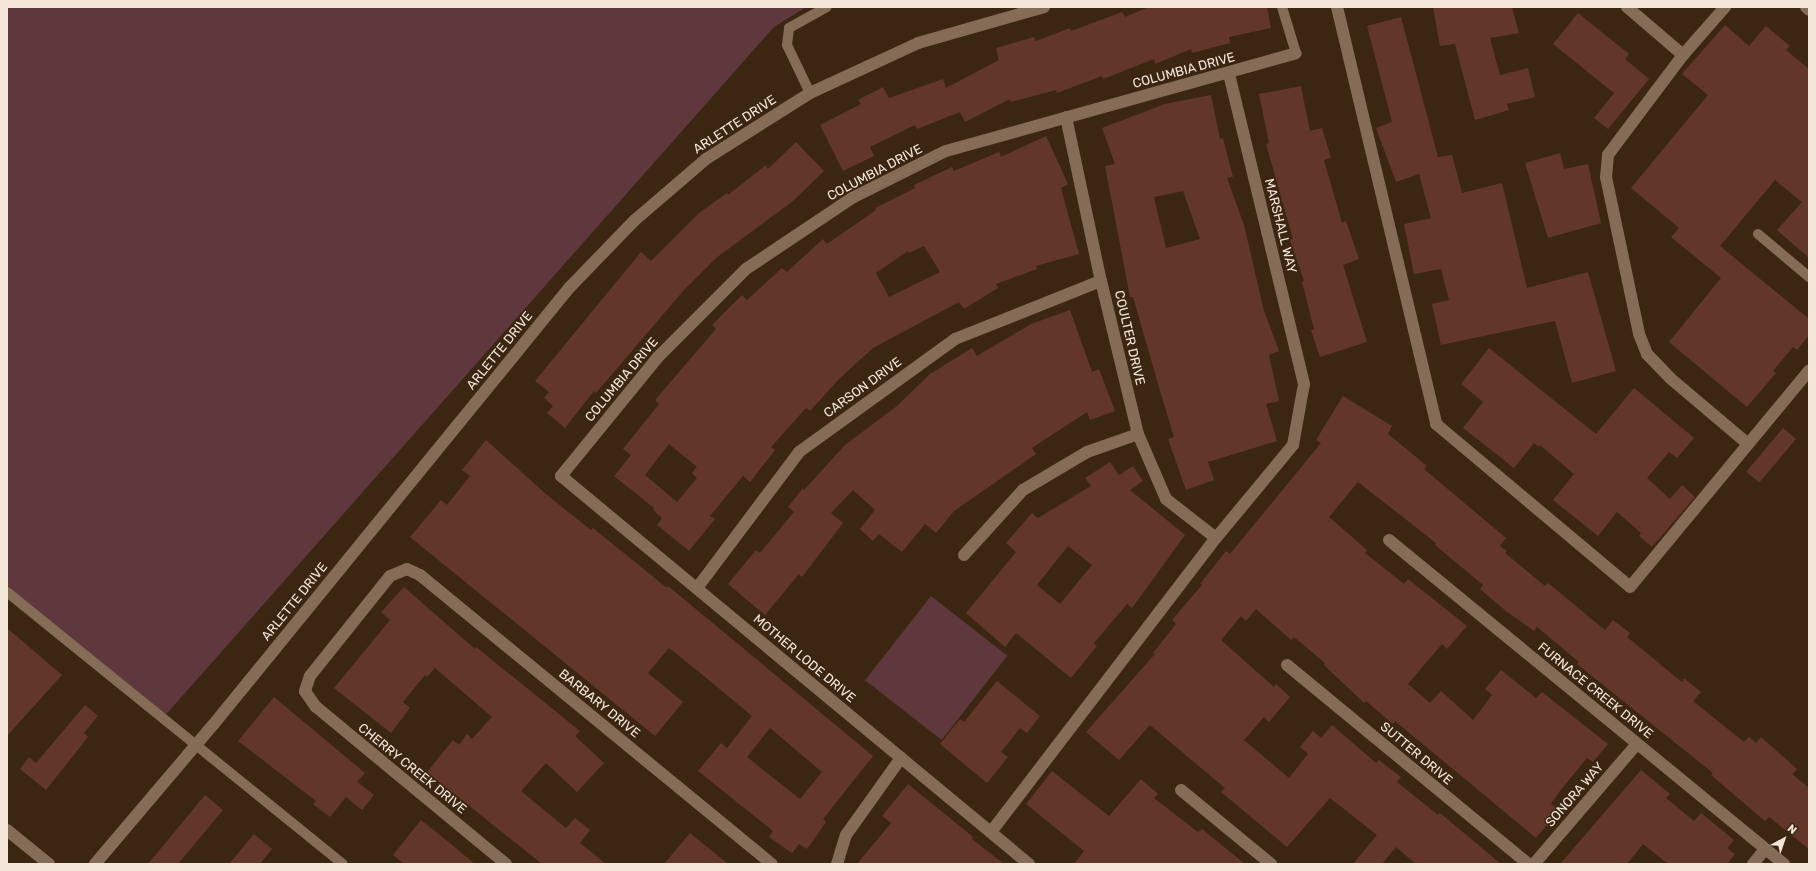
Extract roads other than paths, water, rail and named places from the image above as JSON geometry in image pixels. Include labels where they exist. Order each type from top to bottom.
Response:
[{"type":"street","name":"ARLETTE DRIVE","points":[[95,864],[196,746],[569,288],[635,220],[706,159],[810,93],[918,43],[1044,7]]},
{"type":"street","points":[[1337,7],[1436,424],[1630,587],[1809,371]]},
{"type":"street","points":[[1627,7],[1683,55]]},
{"type":"street","points":[[1725,7],[1683,55],[1608,155],[1606,177],[1639,334],[1647,354],[1670,378],[1748,444]]},
{"type":"street","points":[[1806,7],[1809,10]]},
{"type":"street","name":"COLUMBIA DRIVE","points":[[561,476],[658,357],[746,269],[852,198],[946,151],[1066,117],[1229,74],[1296,53]]},
{"type":"street","name":"MARSHALL WAY","points":[[1216,538],[1293,445],[1304,384],[1229,74]]},
{"type":"street","name":"COULTER DRIVE","points":[[1066,117],[1101,281],[1138,434],[1166,499],[1216,538]]},
{"type":"street","name":"CARSON DRIVE","points":[[697,588],[799,452],[955,339],[1101,281]]},
{"type":"street","points":[[964,555],[1024,490],[1087,452],[1138,434]]},
{"type":"street","name":"MOTHER LODE DRIVE","points":[[561,476],[1029,864]]},
{"type":"street","points":[[991,832],[1216,538]]},
{"type":"street","name":"FURNACE CREEK DRIVE","points":[[1389,540],[1784,864]]},
{"type":"street","name":"BARBARY DRIVE","points":[[305,691],[310,676],[390,576],[406,569],[420,574],[772,864]]},
{"type":"street","name":"SUTTER DRIVE","points":[[1287,665],[1528,864]]},
{"type":"street","name":"CHERRY CREEK DRIVE","points":[[305,691],[316,707],[506,864]]},
{"type":"street","name":"SONORA WAY","points":[[1534,864],[1637,744]]},
{"type":"street","points":[[838,864],[846,835],[901,758]]},
{"type":"street","points":[[1181,790],[1271,864]]},
{"type":"street","points":[[7,830],[48,864]]},
{"type":"street","points":[[1753,864],[1765,849]]},
{"type":"lane","points":[[810,93],[788,45],[789,28],[827,7]]},
{"type":"lane","points":[[1282,7],[1296,53]]},
{"type":"lane","points":[[1758,234],[1809,277]]},
{"type":"lane","points":[[7,592],[236,779],[343,864]]}]
